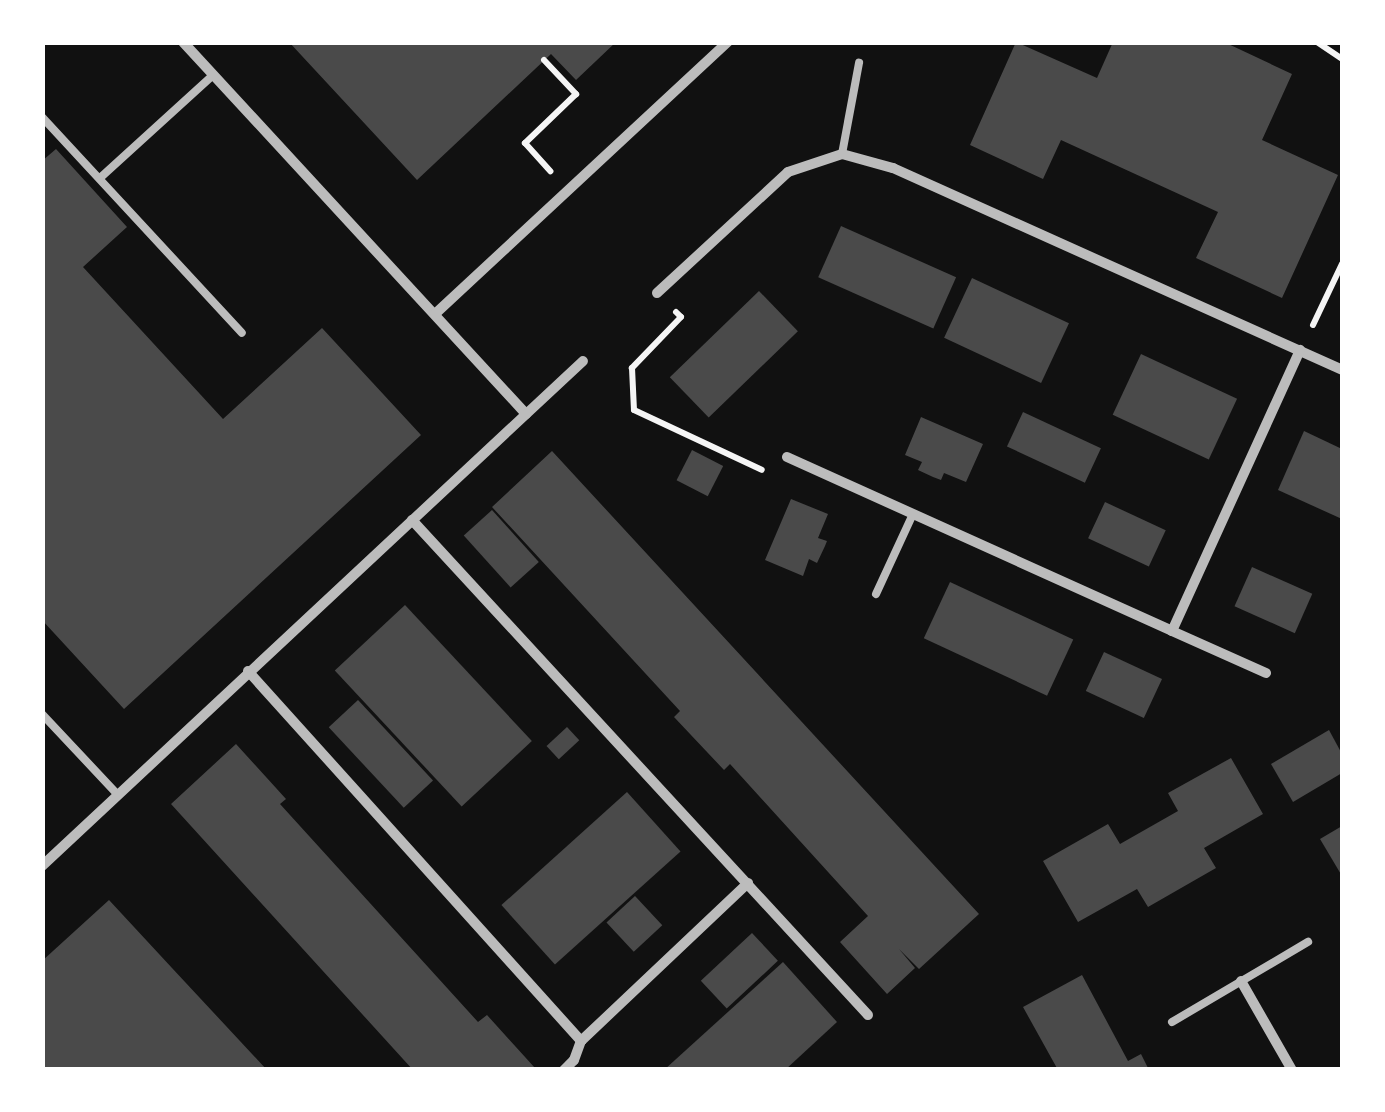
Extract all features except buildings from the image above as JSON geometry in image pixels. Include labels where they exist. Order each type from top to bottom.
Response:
[{"type":"street","points":[[184,42],[526,414]]},
{"type":"street","points":[[435,314],[728,42]]},
{"type":"street","points":[[658,293],[788,172],[842,154],[893,168],[1342,370]]},
{"type":"street","points":[[1172,631],[1300,350]]},
{"type":"street","points":[[42,866],[582,362]]},
{"type":"street","points":[[787,457],[1266,674]]},
{"type":"street","points":[[412,520],[868,1015]]},
{"type":"street","points":[[248,672],[582,1042]]},
{"type":"street","points":[[564,1070],[582,1042],[748,884]]},
{"type":"street","points":[[1240,981],[1292,1070]]},
{"type":"lane","points":[[842,154],[859,63]]},
{"type":"lane","points":[[100,178],[213,75]]},
{"type":"lane","points":[[42,117],[242,333]]},
{"type":"lane","points":[[876,594],[913,514]]},
{"type":"lane","points":[[42,714],[117,794]]},
{"type":"lane","points":[[1172,1022],[1308,942]]},
{"type":"path","points":[[1317,42],[1342,59]]},
{"type":"path","points":[[544,60],[576,94],[524,143],[568,190]]},
{"type":"path","points":[[1322,305],[1342,264]]},
{"type":"path","points":[[681,318],[632,368],[634,410],[771,474],[780,453],[787,457]]}]
